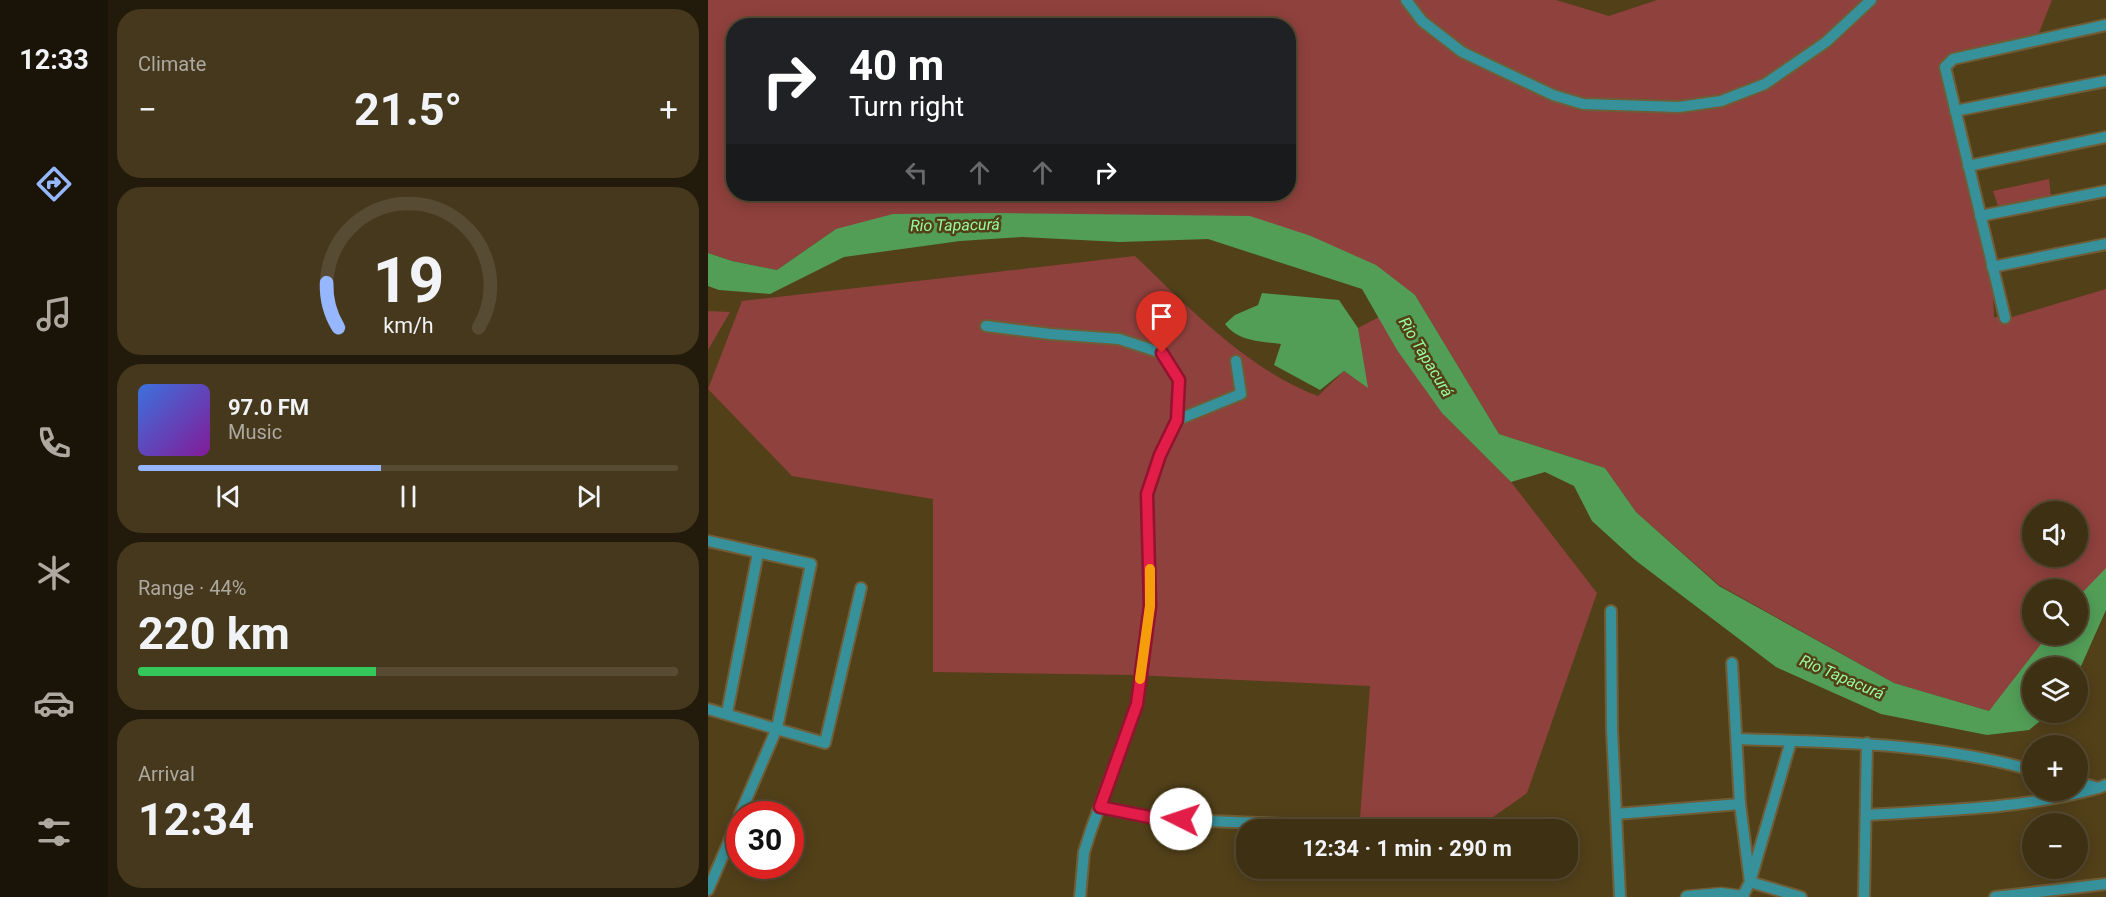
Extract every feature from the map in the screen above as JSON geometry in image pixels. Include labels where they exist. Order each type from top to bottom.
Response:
[{"type":"street","points":[[1406,0],[1422,21],[1462,52],[1553,95],[1584,105],[1679,107],[1721,101],[1765,84],[1826,42],[1871,0]]},
{"type":"street","points":[[2005,318],[1945,71],[1947,62],[2106,25]]},
{"type":"street","points":[[1955,111],[2106,81]]},
{"type":"street","points":[[1968,166],[2106,137]]},
{"type":"street","points":[[1980,216],[2106,191]]},
{"type":"street","points":[[1992,267],[2106,244]]},
{"type":"street","points":[[987,326],[1119,339],[1162,353],[1179,380],[1177,420],[1160,455],[1147,494],[1150,606],[1137,704],[1084,852],[1080,897]]},
{"type":"street","points":[[1177,420],[1241,394],[1236,361]]},
{"type":"street","points":[[708,541],[811,564],[777,728],[746,801]]},
{"type":"street","points":[[727,713],[758,553]]},
{"type":"street","points":[[708,709],[825,743],[861,588]]},
{"type":"street","points":[[1611,611],[1620,897]]},
{"type":"street","points":[[1732,663],[1740,804],[1750,882]]},
{"type":"street","points":[[1737,739],[1868,743],[1913,748],[2022,768]]},
{"type":"street","points":[[1687,897],[1721,894],[1743,897],[1750,882],[1791,741]]},
{"type":"street","points":[[1864,897],[1868,743]]},
{"type":"street","points":[[1867,815],[2021,804],[2063,798],[2102,787]]},
{"type":"street","points":[[1616,814],[1740,804]]},
{"type":"street","points":[[1100,807],[1159,819],[1236,822]]},
{"type":"street","points":[[709,884],[726,846]]},
{"type":"street","points":[[2093,884],[2106,876]]},
{"type":"street","points":[[1750,882],[1801,897]]},
{"type":"street","points":[[1995,897],[2106,884]]},
{"type":"shaded area","points":[[708,0],[1556,0],[1609,16],[1657,0],[2052,0],[2038,35],[1945,58],[1941,67],[1993,296],[1994,317],[2012,317],[2106,289],[2106,575],[2088,596],[2088,579],[2022,579],[2022,645],[2045,645],[2035,657],[2022,657],[2022,672],[1989,711],[1894,683],[1719,585],[1636,512],[1605,468],[1499,434],[1415,295],[1311,236],[836,229],[777,270],[732,261],[708,253]]},
{"type":"shaded area","points":[[2049,179],[2051,197],[1999,209],[1993,191]]},
{"type":"shaded area","points":[[1135,256],[1198,316],[1243,354],[1292,384],[1318,396],[1344,371],[1367,387],[1358,328],[1379,317],[1445,416],[1511,482],[1597,593],[1527,793],[1490,819],[1361,819],[1370,686],[1134,675],[933,672],[933,499],[792,476],[708,389],[742,301]]},
{"type":"shaded area","points":[[708,311],[730,312],[708,350]]},
{"type":"water","name":"Rio Tapacurá","points":[[893,214],[1250,216],[1311,236],[1376,265],[1415,295],[1499,434],[1605,468],[1636,512],[1719,586],[1894,683],[1989,711],[2022,668],[2022,723],[2038,723],[2029,730],[1987,735],[1881,714],[1776,667],[1635,560],[1592,521],[1574,486],[1545,472],[1511,482],[1442,413],[1397,350],[1362,289],[1208,239],[1120,242],[1022,237],[960,241],[844,257],[770,294],[719,290],[708,286],[708,253],[732,261],[777,270],[836,229]]},
{"type":"water","points":[[1262,293],[1339,300],[1358,328],[1368,388],[1344,371],[1320,390],[1274,365],[1281,344],[1250,340],[1237,334],[1225,324],[1235,315],[1258,305]]},
{"type":"water","points":[[2106,568],[2106,610],[2085,657],[2031,657],[2040,645],[2088,645],[2088,587]]},
{"type":"slow traffic","points":[[1140,679],[1150,606],[1150,569]]},
{"type":"route","points":[[1162,353],[1179,380],[1177,420],[1160,455],[1147,494],[1150,606],[1137,704],[1100,807],[1159,819],[1181,819]]}]
